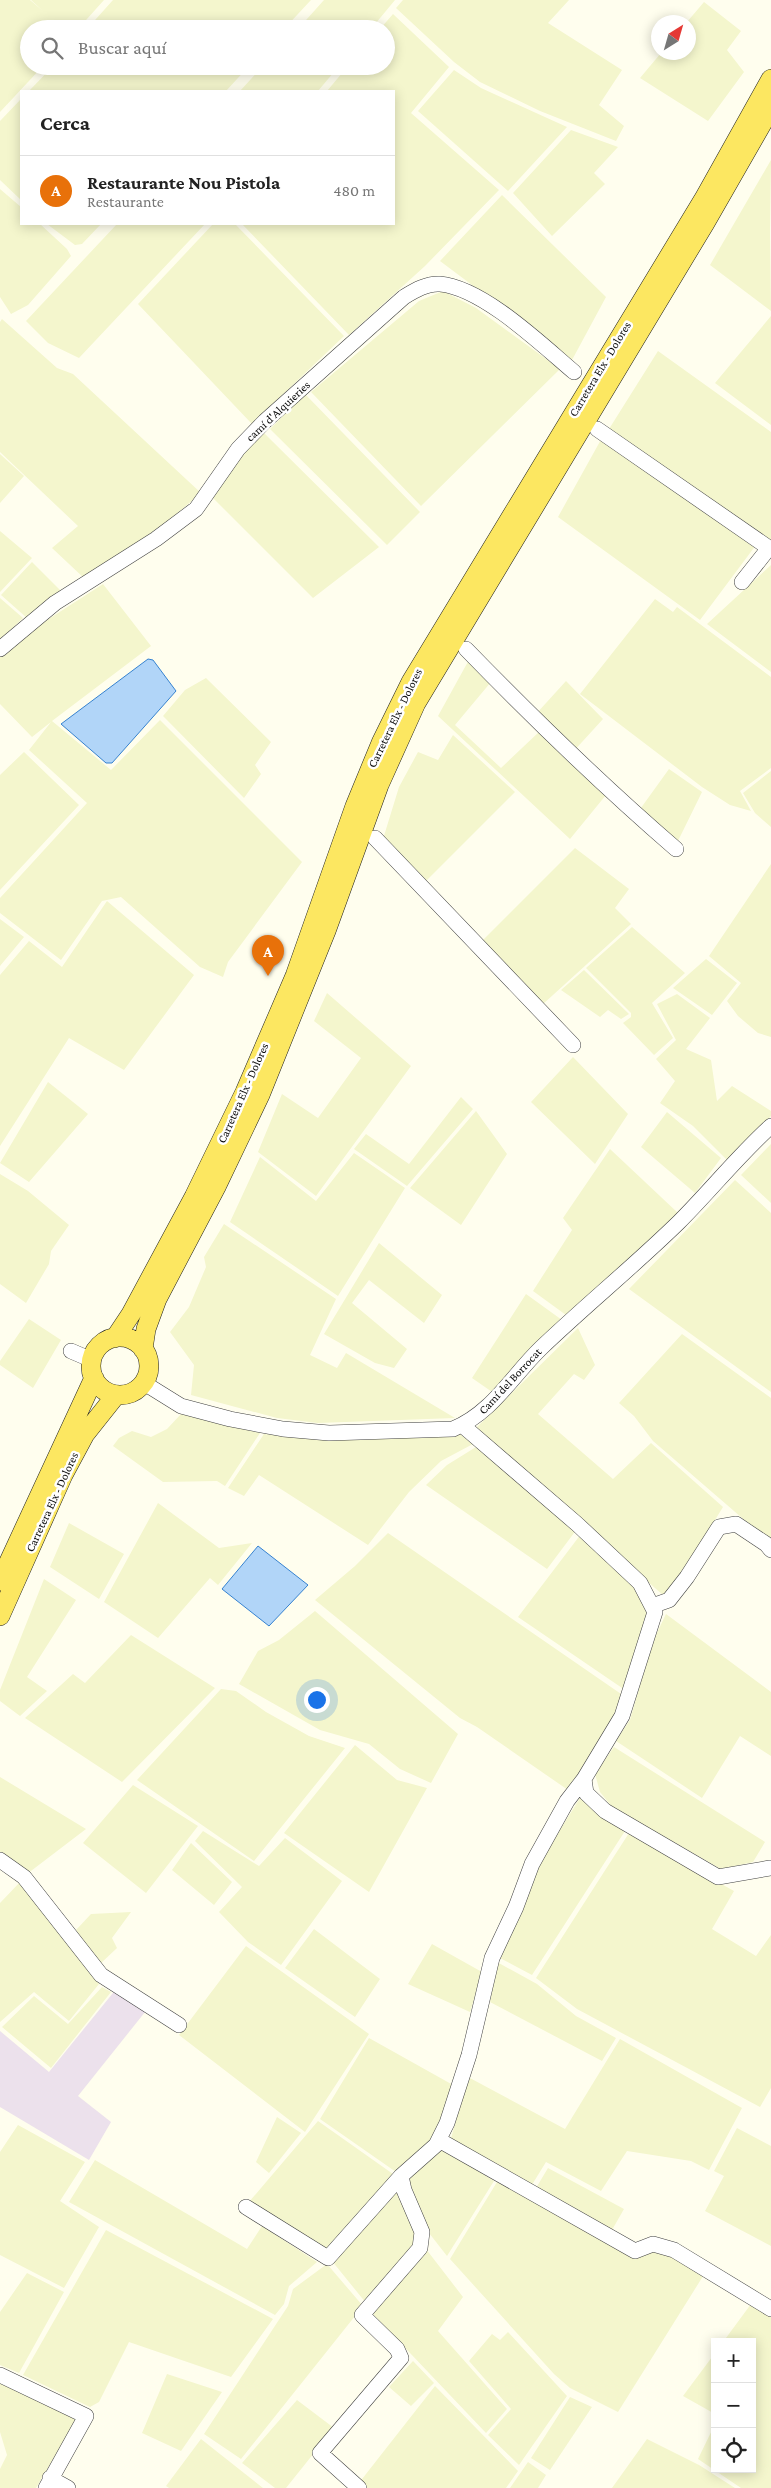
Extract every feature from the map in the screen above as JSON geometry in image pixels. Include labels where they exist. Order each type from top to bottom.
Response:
[{"type":"main road","name":"Carretera Elx - Dolores","points":[[115,1338],[131,1314],[194,1198],[245,1092],[294,976],[362,788],[381,743],[411,682],[705,197],[771,79]]},
{"type":"main road","name":"Carretera Elx - Dolores","points":[[143,1349],[146,1329],[157,1299],[209,1201],[260,1095],[312,966],[379,785],[412,711],[705,223],[771,108]]},
{"type":"main road","points":[[115,1338],[130,1339],[143,1349],[148,1358],[149,1369],[144,1383],[130,1394],[116,1395],[103,1390],[93,1369],[99,1346],[115,1338]]},
{"type":"main road","name":"Carretera Elx - Dolores","points":[[0,1581],[93,1369]]},
{"type":"main road","name":"Carretera Elx - Dolores","points":[[0,1616],[64,1475],[85,1434],[116,1395]]},
{"type":"street","name":"camí d'Alquieries","points":[[0,649],[55,603],[156,539],[196,509],[238,449],[258,428],[404,297],[414,291],[439,284],[468,292],[517,324],[574,372]]},
{"type":"street","points":[[597,429],[769,548],[742,582]]},
{"type":"street","points":[[466,649],[544,730],[609,791],[676,849]]},
{"type":"street","points":[[375,838],[573,1045]]},
{"type":"street","name":"Camí del Borrocat","points":[[144,1383],[181,1406],[283,1430],[409,1432],[453,1429],[470,1422],[489,1406],[539,1350],[637,1263],[704,1198],[771,1126]]},
{"type":"street","points":[[71,1351],[93,1369]]},
{"type":"street","points":[[246,2207],[328,2258],[401,2176],[436,2146],[469,2055],[492,1958],[516,1907],[532,1864],[568,1801],[584,1779],[622,1716],[655,1612],[640,1583],[577,1524],[462,1425]]},
{"type":"street","points":[[652,1606],[669,1600],[687,1577],[719,1526],[736,1524],[766,1544],[771,1550]]},
{"type":"street","points":[[584,1779],[586,1793],[605,1811],[718,1876],[770,1868]]},
{"type":"street","points":[[0,1860],[24,1877],[101,1975],[179,2025]]},
{"type":"street","points":[[439,2140],[635,2251],[653,2244],[674,2250],[771,2309]]},
{"type":"street","points":[[359,2488],[320,2453],[402,2358],[397,2349],[362,2315],[420,2248],[422,2232],[404,2190],[401,2176]]},
{"type":"street","points":[[0,2375],[86,2416],[48,2483],[68,2488]]},
{"type":"shaded area","points":[[117,1988],[149,2007],[78,2096],[111,2122],[89,2160],[0,2107],[0,2031],[49,2072]]},
{"type":"green space","points":[[0,0],[30,0],[43,11],[31,0],[104,0],[86,20],[20,20],[20,75],[35,75],[0,112]]},
{"type":"green space","points":[[113,0],[311,0],[292,20],[95,20]]},
{"type":"green space","points":[[324,0],[395,0],[378,20],[306,20]]},
{"type":"green space","points":[[403,0],[569,0],[548,23],[622,70],[599,105],[624,126],[616,141],[540,111],[480,82],[454,62],[396,8]]},
{"type":"green space","points":[[704,2],[741,31],[727,50],[744,72],[708,121],[640,78],[655,60],[696,60],[696,15],[693,15]]},
{"type":"green space","points":[[393,14],[449,67],[411,113],[499,190],[425,266],[349,335],[243,225],[395,225],[395,90],[328,90],[340,75],[395,75],[395,20],[388,20]]},
{"type":"green space","points":[[454,70],[481,88],[567,127],[508,191],[418,111]]},
{"type":"green space","points":[[44,75],[241,75],[227,90],[30,90]]},
{"type":"green space","points":[[255,75],[331,75],[319,90],[241,90]]},
{"type":"green space","points":[[20,100],[20,199],[0,180],[0,121]]},
{"type":"green space","points":[[571,130],[618,147],[594,173],[605,184],[552,236],[513,193]]},
{"type":"green space","points":[[771,160],[770,233],[771,311],[710,265]]},
{"type":"green space","points":[[0,189],[20,206],[20,225],[41,225],[67,249],[71,256],[28,305],[11,314],[0,297]]},
{"type":"green space","points":[[502,195],[606,297],[572,360],[440,261]]},
{"type":"green space","points":[[48,225],[100,225],[82,244],[75,245]]},
{"type":"green space","points":[[116,225],[204,225],[79,358],[48,343],[26,321]]},
{"type":"green space","points":[[212,225],[236,225],[344,336],[252,424],[138,304]]},
{"type":"green space","points":[[443,291],[476,308],[560,369],[421,506],[311,392],[419,301]]},
{"type":"green space","points":[[771,316],[771,425],[715,383]]},
{"type":"green space","points":[[2,319],[57,368],[73,374],[201,493],[159,529],[85,579],[52,548],[78,526],[0,452],[0,322]]},
{"type":"green space","points":[[658,351],[771,432],[771,544],[609,429]]},
{"type":"green space","points":[[305,394],[420,512],[387,545],[270,429]]},
{"type":"green space","points":[[264,433],[379,547],[313,598],[213,498],[240,454]]},
{"type":"green space","points":[[603,436],[756,545],[700,620],[558,517]]},
{"type":"green space","points":[[0,454],[24,476],[0,503]]},
{"type":"green space","points":[[0,531],[32,558],[0,592]]},
{"type":"green space","points":[[32,562],[62,592],[27,618],[1,595]]},
{"type":"green space","points":[[771,565],[771,672],[707,624]]},
{"type":"green space","points":[[103,584],[151,646],[52,721],[111,770],[160,720],[302,862],[228,962],[223,977],[200,967],[121,897],[102,901],[61,960],[0,913],[0,898],[87,803],[29,750],[51,722],[32,737],[0,704],[0,657],[27,633]]},
{"type":"green space","points":[[0,598],[23,618],[0,640]]},
{"type":"green space","points":[[655,599],[673,612],[677,607],[771,677],[771,768],[740,791],[751,811],[730,805],[702,787],[580,694]]},
{"type":"green space","points":[[470,658],[491,682],[455,725],[501,768],[540,731],[606,795],[570,839],[438,716]]},
{"type":"green space","points":[[206,678],[271,742],[255,765],[261,774],[244,798],[163,716],[185,690]]},
{"type":"green space","points":[[566,681],[603,719],[572,753],[536,714]]},
{"type":"green space","points":[[453,735],[515,792],[426,881],[383,839],[399,787],[418,752],[438,760]]},
{"type":"green space","points":[[24,752],[79,805],[0,890],[0,775]]},
{"type":"green space","points":[[669,769],[702,792],[676,845],[638,812]]},
{"type":"green space","points":[[771,771],[771,827],[755,813],[743,793]]},
{"type":"green space","points":[[575,848],[629,889],[615,908],[631,924],[542,1005],[482,941]]},
{"type":"green space","points":[[771,864],[771,1037],[758,1033],[738,1016],[727,1001],[741,983],[709,956]]},
{"type":"green space","points":[[107,901],[194,975],[124,1070],[69,1038],[0,1146],[0,975],[29,941],[62,967]]},
{"type":"green space","points":[[0,919],[24,937],[0,966]]},
{"type":"green space","points":[[632,927],[685,973],[652,1003],[673,1038],[654,1055],[623,1023],[631,1017],[631,1013],[586,968]]},
{"type":"green space","points":[[706,959],[737,983],[712,1015],[673,988]]},
{"type":"green space","points":[[584,970],[629,1014],[621,1019],[608,1010],[600,1017],[561,990]]},
{"type":"green space","points":[[327,993],[411,1066],[316,1196],[258,1152],[282,1094],[318,1118],[361,1058],[314,1021]]},
{"type":"green space","points":[[677,994],[710,1018],[686,1049],[711,1060],[717,1101],[732,1086],[771,1111],[771,1116],[728,1161],[693,1126],[660,1103],[675,1081],[656,1059],[676,1040],[657,1004]]},
{"type":"green space","points":[[573,1057],[628,1114],[595,1164],[531,1102]]},
{"type":"green space","points":[[48,1082],[88,1114],[29,1182],[0,1163]]},
{"type":"green space","points":[[461,1097],[473,1109],[407,1186],[354,1149],[366,1134],[409,1164]]},
{"type":"green space","points":[[476,1111],[507,1154],[461,1225],[410,1188]]},
{"type":"green space","points":[[667,1112],[721,1158],[695,1193],[641,1147]]},
{"type":"green space","points":[[771,1144],[771,1203],[741,1175]]},
{"type":"green space","points":[[610,1149],[678,1213],[617,1272],[566,1315],[533,1291],[572,1230],[563,1218]]},
{"type":"green space","points":[[354,1153],[405,1188],[338,1296],[230,1222],[260,1157],[316,1201]]},
{"type":"green space","points":[[0,1174],[28,1191],[69,1225],[51,1251],[49,1264],[26,1303],[0,1284]]},
{"type":"green space","points":[[735,1180],[771,1213],[771,1392],[629,1289]]},
{"type":"green space","points":[[224,1224],[336,1299],[310,1355],[337,1368],[346,1353],[455,1418],[318,1423],[277,1418],[191,1395],[194,1365],[170,1332],[189,1307],[206,1267],[204,1257]]},
{"type":"green space","points":[[379,1243],[442,1295],[424,1323],[369,1280],[352,1303],[407,1349],[394,1368],[375,1363],[324,1334]]},
{"type":"green space","points":[[526,1294],[562,1320],[519,1360],[495,1394],[472,1378]]},
{"type":"green space","points":[[29,1319],[61,1340],[33,1388],[0,1365],[0,1361]]},
{"type":"green space","points":[[578,1328],[595,1365],[584,1380],[574,1374],[538,1414],[613,1479],[651,1443],[723,1507],[673,1588],[663,1595],[474,1430]]},
{"type":"green space","points":[[682,1334],[771,1398],[771,1543],[653,1441],[634,1416],[619,1403]]},
{"type":"green space","points":[[181,1414],[260,1433],[225,1486],[217,1481],[163,1482],[113,1446],[119,1438],[132,1431],[151,1437],[167,1429]]},
{"type":"green space","points":[[264,1434],[364,1440],[460,1434],[473,1444],[441,1461],[409,1492],[368,1545],[259,1475],[244,1496],[228,1488]]},
{"type":"green space","points":[[476,1447],[577,1529],[547,1569],[426,1485],[447,1465]]},
{"type":"green space","points":[[158,1503],[219,1548],[252,1543],[218,1585],[210,1578],[158,1638],[104,1602]]},
{"type":"green space","points":[[69,1523],[124,1554],[99,1599],[50,1567]]},
{"type":"green space","points":[[388,1533],[624,1696],[605,1741],[568,1790],[477,1727],[460,1718],[315,1600],[355,1566]]},
{"type":"green space","points":[[581,1534],[635,1585],[648,1614],[625,1690],[518,1617]]},
{"type":"green space","points":[[44,1579],[76,1600],[27,1677],[47,1691],[20,1716],[0,1701],[0,1690]]},
{"type":"green space","points":[[315,1611],[458,1734],[431,1783],[400,1769],[369,1744],[320,1730],[239,1684],[258,1651],[279,1640]]},
{"type":"green space","points":[[666,1614],[771,1692],[771,1756],[740,1736],[702,1798],[616,1741],[630,1720],[652,1643]]},
{"type":"green space","points":[[131,1635],[215,1688],[122,1782],[25,1718],[73,1674],[85,1683]]},
{"type":"green space","points":[[221,1689],[236,1691],[266,1712],[309,1736],[345,1748],[254,1861],[137,1780]]},
{"type":"green space","points":[[355,1745],[397,1780],[427,1788],[369,1892],[284,1833]]},
{"type":"green space","points":[[614,1747],[765,1842],[753,1862],[721,1869],[612,1807],[600,1792],[595,1774]]},
{"type":"green space","points":[[0,1777],[86,1829],[27,1874],[0,1854]]},
{"type":"green space","points":[[133,1785],[198,1826],[146,1893],[83,1843]]},
{"type":"green space","points":[[580,1798],[625,1831],[532,1975],[498,1957],[540,1862]]},
{"type":"green space","points":[[203,1831],[259,1866],[285,1838],[342,1881],[281,1965],[248,1942],[219,1912],[242,1887],[195,1841]]},
{"type":"green space","points":[[629,1833],[734,1891],[712,1929],[756,1956],[771,1935],[771,2088],[760,2107],[577,2009],[536,1978]]},
{"type":"green space","points":[[191,1843],[232,1882],[214,1905],[172,1870]]},
{"type":"green space","points":[[22,1880],[99,1984],[69,2021],[34,1992],[0,2022],[0,1903]]},
{"type":"green space","points":[[131,1912],[112,1938],[117,1948],[99,1965],[76,1930],[91,1914]]},
{"type":"green space","points":[[314,1929],[380,1979],[355,2017],[285,1968]]},
{"type":"green space","points":[[432,1944],[482,1972],[470,2012],[408,1984]]},
{"type":"green space","points":[[246,1946],[369,2034],[305,2132],[179,2035]]},
{"type":"green space","points":[[497,1962],[537,1984],[576,2016],[616,2038],[602,2061],[490,2002]]},
{"type":"green space","points":[[102,1987],[111,1992],[51,2068],[2,2027],[34,1996],[68,2024]]},
{"type":"green space","points":[[369,2038],[453,2085],[432,2142],[494,2181],[447,2256],[429,2233],[366,2303],[332,2261],[396,2172],[320,2119]]},
{"type":"green space","points":[[620,2039],[742,2108],[709,2170],[691,2161],[627,2151],[601,2191],[546,2162],[530,2188],[450,2142],[468,2077],[565,2129]]},
{"type":"green space","points":[[277,2117],[301,2133],[269,2173],[256,2162]]},
{"type":"green space","points":[[318,2121],[393,2174],[327,2253],[249,2202]]},
{"type":"green space","points":[[18,2125],[85,2162],[60,2201],[99,2227],[64,2288],[0,2255],[0,2152]]},
{"type":"green space","points":[[737,2128],[771,2146],[771,2246],[705,2211],[724,2176],[714,2171]]},
{"type":"green space","points":[[95,2160],[247,2249],[262,2226],[317,2262],[289,2286],[284,2304],[275,2315],[69,2202]]},
{"type":"green space","points":[[548,2168],[624,2209],[612,2230],[536,2188]]},
{"type":"green space","points":[[497,2182],[637,2257],[660,2248],[705,2273],[618,2412],[570,2388],[554,2374],[450,2259]]},
{"type":"green space","points":[[106,2230],[273,2319],[231,2377],[129,2342],[99,2402],[90,2407],[23,2375]]},
{"type":"green space","points":[[426,2249],[463,2297],[438,2331],[507,2409],[486,2433],[372,2313]]},
{"type":"green space","points":[[327,2264],[363,2306],[241,2459],[204,2434],[288,2306],[293,2289]]},
{"type":"green space","points":[[27,2273],[64,2292],[19,2373],[0,2365],[0,2312]]},
{"type":"green space","points":[[751,2304],[771,2315],[771,2488],[741,2488],[719,2473],[756,2473],[756,2338],[726,2338]]},
{"type":"green space","points":[[508,2332],[567,2396],[519,2465],[488,2435],[511,2409],[469,2361],[492,2334],[500,2340]]},
{"type":"green space","points":[[711,2358],[711,2412],[683,2396]]},
{"type":"green space","points":[[413,2361],[434,2383],[411,2406],[389,2387]]},
{"type":"green space","points":[[167,2374],[222,2392],[181,2451],[142,2433]]},
{"type":"green space","points":[[0,2379],[78,2417],[36,2488],[0,2488],[0,2469],[7,2455],[0,2432]]},
{"type":"green space","points":[[435,2386],[518,2471],[506,2488],[355,2488]]},
{"type":"green space","points":[[570,2397],[592,2407],[550,2470],[531,2458]]},
{"type":"green space","points":[[297,2400],[334,2428],[286,2488],[275,2488],[242,2463]]},
{"type":"green space","points":[[711,2432],[711,2468],[698,2459]]},
{"type":"green space","points":[[201,2439],[263,2488],[169,2488],[166,2486]]},
{"type":"green space","points":[[647,2439],[699,2465],[735,2488],[612,2488]]},
{"type":"green space","points":[[528,2462],[546,2475],[538,2488],[510,2488]]},
{"type":"water","points":[[148,659],[153,660],[176,691],[112,763],[106,763],[61,724]]},
{"type":"water","points":[[258,1546],[308,1585],[269,1626],[222,1589]]},
{"type":"place","name":"Restaurante Nou Pistola","points":[[268,976]]}]
